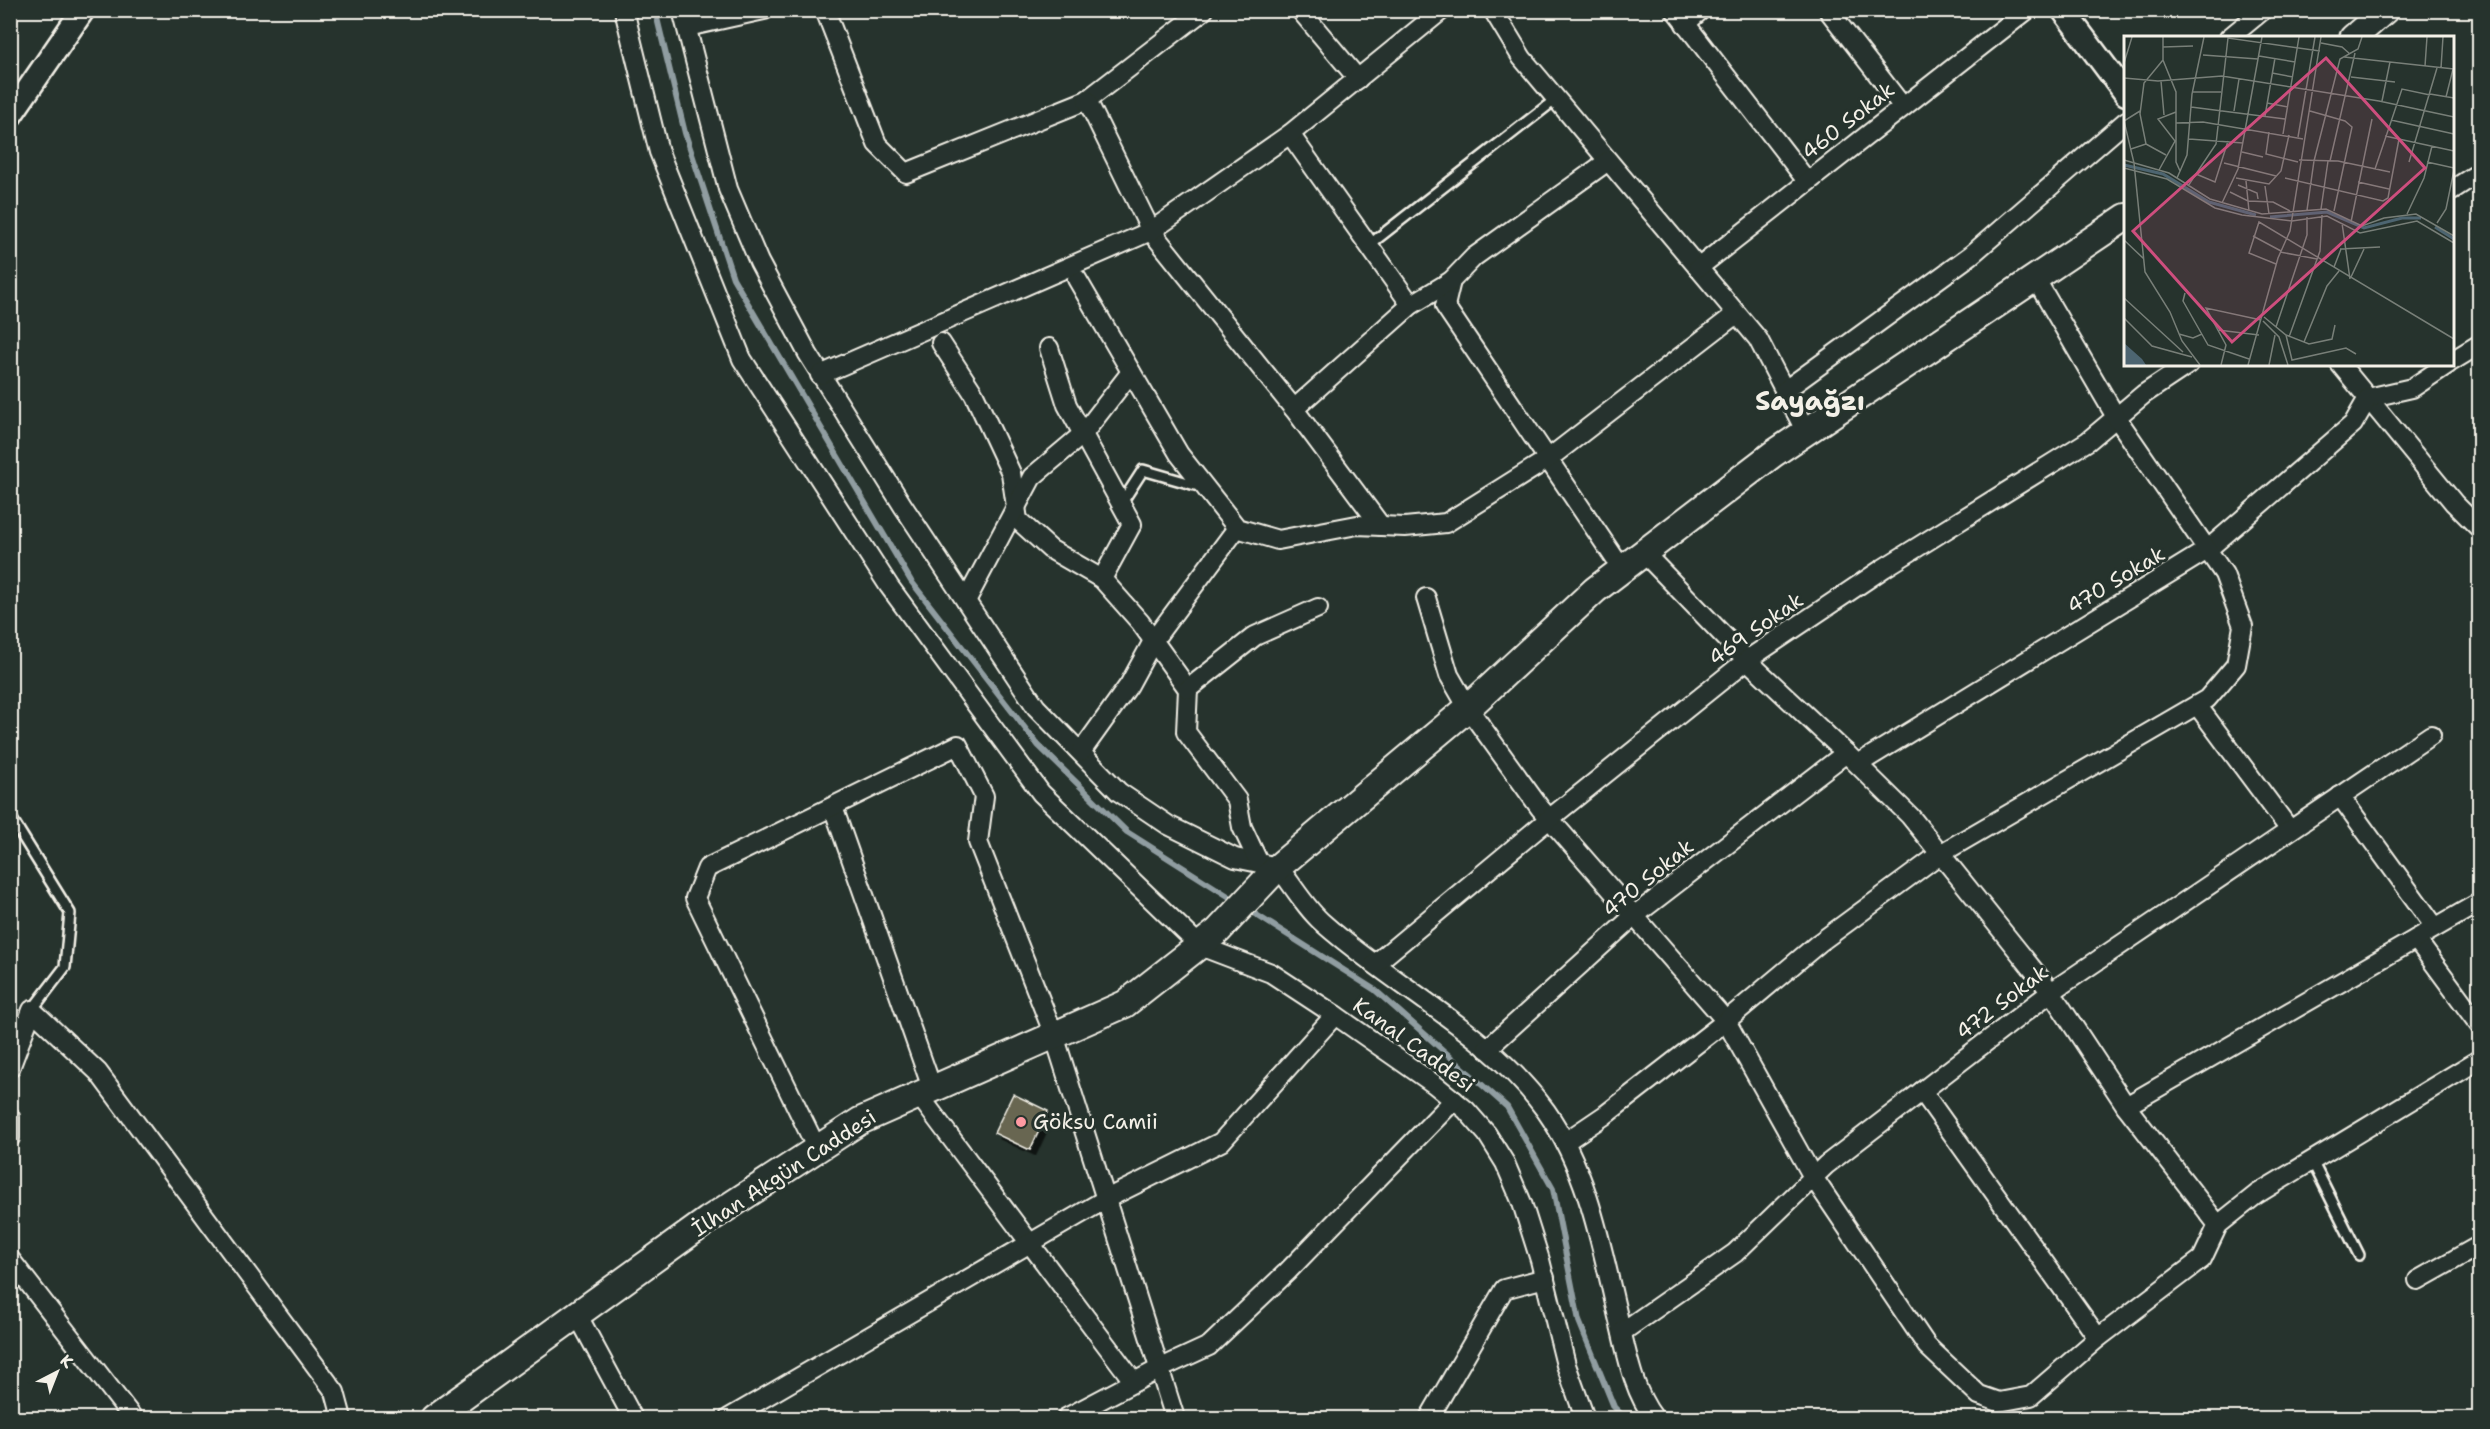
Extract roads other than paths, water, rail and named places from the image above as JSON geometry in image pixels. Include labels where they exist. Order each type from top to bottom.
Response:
[{"type":"main road","points":[[2355,36],[2385,10]]},
{"type":"main road","name":"İlhan Akgün Caddesi","points":[[434,1419],[708,1220],[860,1121],[1125,1004],[1209,939],[1267,870],[1468,708],[1595,590],[1806,432],[2124,218]]},
{"type":"street","points":[[10,116],[83,10]]},
{"type":"street","points":[[624,10],[659,152],[742,359],[890,586],[1041,793],[1209,939]]},
{"type":"street","points":[[764,10],[684,19],[728,189],[759,262],[820,375],[1036,708],[1119,792],[1168,825],[1235,858],[1267,870]]},
{"type":"street","points":[[825,10],[877,144],[906,173],[1087,100],[1204,10]]},
{"type":"street","points":[[1300,10],[1358,79]]},
{"type":"street","points":[[820,375],[1151,231],[1290,134],[1442,10]]},
{"type":"street","points":[[1493,10],[1522,58],[1758,339],[1806,432]]},
{"type":"street","points":[[1701,10],[1680,17],[1807,181]]},
{"type":"street","points":[[1828,10],[1903,107]]},
{"type":"street","name":"460 Sokak","points":[[1698,268],[2027,10]]},
{"type":"street","points":[[2062,10],[2124,91]]},
{"type":"street","points":[[2231,36],[2263,10]]},
{"type":"street","points":[[1087,100],[1151,231],[1294,409],[1381,526]]},
{"type":"street","points":[[1784,391],[1971,255],[2124,123]]},
{"type":"street","points":[[1290,134],[1411,305]]},
{"type":"street","points":[[1294,409],[1411,305],[1451,281],[1474,256],[1608,161]]},
{"type":"street","points":[[2454,189],[2480,172]]},
{"type":"street","points":[[1565,1142],[1605,1115],[1726,1021],[1820,943],[1940,854],[2207,699],[2236,665],[2243,626],[2224,574],[2116,417],[2036,278]]},
{"type":"street","points":[[1077,279],[1179,453],[1205,488],[1237,528],[1278,540],[1357,525],[1405,527],[1446,523],[1548,459],[1736,314]]},
{"type":"street","points":[[1451,281],[1445,306],[1622,569]]},
{"type":"street","points":[[941,343],[974,394],[1011,473],[1018,520],[1050,549],[1102,579],[1153,641],[1188,689],[1186,732],[1237,800],[1242,827],[1267,870],[1322,923],[1487,1049],[1520,1078],[1546,1111],[1565,1142],[1580,1175],[1595,1224],[1635,1383],[1654,1419]]},
{"type":"street","points":[[2454,361],[2480,344]]},
{"type":"street","points":[[1049,348],[1067,405],[1132,524],[1102,579]]},
{"type":"street","name":"469 Sokak","points":[[1375,964],[1549,819],[1747,660],[1884,568],[2088,441],[2144,394],[2186,366]]},
{"type":"street","points":[[2342,366],[2454,503],[2480,530]]},
{"type":"street","points":[[2368,398],[2412,388],[2445,366]]},
{"type":"street","points":[[966,601],[1032,477],[1083,434],[1131,372]]},
{"type":"street","name":"470 Sokak","points":[[1487,1049],[1634,916],[1852,758],[2207,550],[2353,424],[2368,398]]},
{"type":"street","points":[[1081,752],[1130,685],[1153,641],[1237,528]]},
{"type":"street","points":[[1644,553],[1747,660],[1910,816],[2051,992],[2126,1106],[2218,1225]]},
{"type":"street","points":[[1426,598],[1449,675],[1468,708],[1549,819],[1726,1021],[1814,1177],[1927,1346],[1979,1395],[1999,1402],[2031,1396],[2098,1338],[2202,1259],[2218,1225],[2257,1194],[2480,1059]]},
{"type":"street","points":[[1188,689],[1255,636],[1318,608]]},
{"type":"street","points":[[2197,705],[2290,830]]},
{"type":"street","name":"472 Sokak","points":[[1622,1332],[1735,1253],[1826,1165],[2051,992],[2431,735]]},
{"type":"street","points":[[817,1149],[695,898],[707,868],[958,745],[984,796],[978,842],[1054,1035],[1174,1419]]},
{"type":"street","points":[[2340,796],[2435,927]]},
{"type":"street","points":[[833,807],[925,1091],[1029,1244],[1134,1382]]},
{"type":"street","points":[[2126,1106],[2480,902]]},
{"type":"street","name":"Kanal Caddesi","points":[[1209,939],[1271,973],[1335,1015],[1454,1101],[1487,1134],[1505,1163],[1522,1203],[1545,1278],[1566,1365],[1586,1419]]},
{"type":"street","points":[[2416,939],[2480,1026]]},
{"type":"street","points":[[10,1068],[32,1010],[98,1072],[335,1392],[342,1419]]},
{"type":"street","points":[[729,1419],[1106,1199],[1221,1142],[1335,1015]]},
{"type":"street","points":[[1922,1090],[2098,1338]]},
{"type":"street","points":[[1066,1419],[1159,1369],[1209,1346],[1287,1272],[1454,1101]]},
{"type":"street","points":[[10,1117],[10,1138]]},
{"type":"street","points":[[2418,1280],[2480,1245]]},
{"type":"street","points":[[10,1259],[133,1419]]},
{"type":"street","points":[[1429,1419],[1504,1289],[1545,1278]]},
{"type":"street","points":[[577,1314],[633,1419]]},
{"type":"lane","points":[[1369,245],[1556,99]]},
{"type":"lane","points":[[1121,504],[1143,470],[1205,488]]},
{"type":"lane","points":[[10,816],[69,913],[65,967],[32,1010]]},
{"type":"lane","points":[[2312,1161],[2359,1255]]},
{"type":"waterway","points":[[655,10],[685,133],[733,278],[911,581],[1038,745],[1127,832],[1236,901]]},
{"type":"waterway","points":[[1247,909],[1375,990],[1507,1107],[1553,1189],[1579,1321],[1614,1407],[1625,1418]]},
{"type":"place","name":"Göksu Camii","points":[[1021,1122]]},
{"type":"district","name":"Sayağzı","points":[[1810,400]]}]
